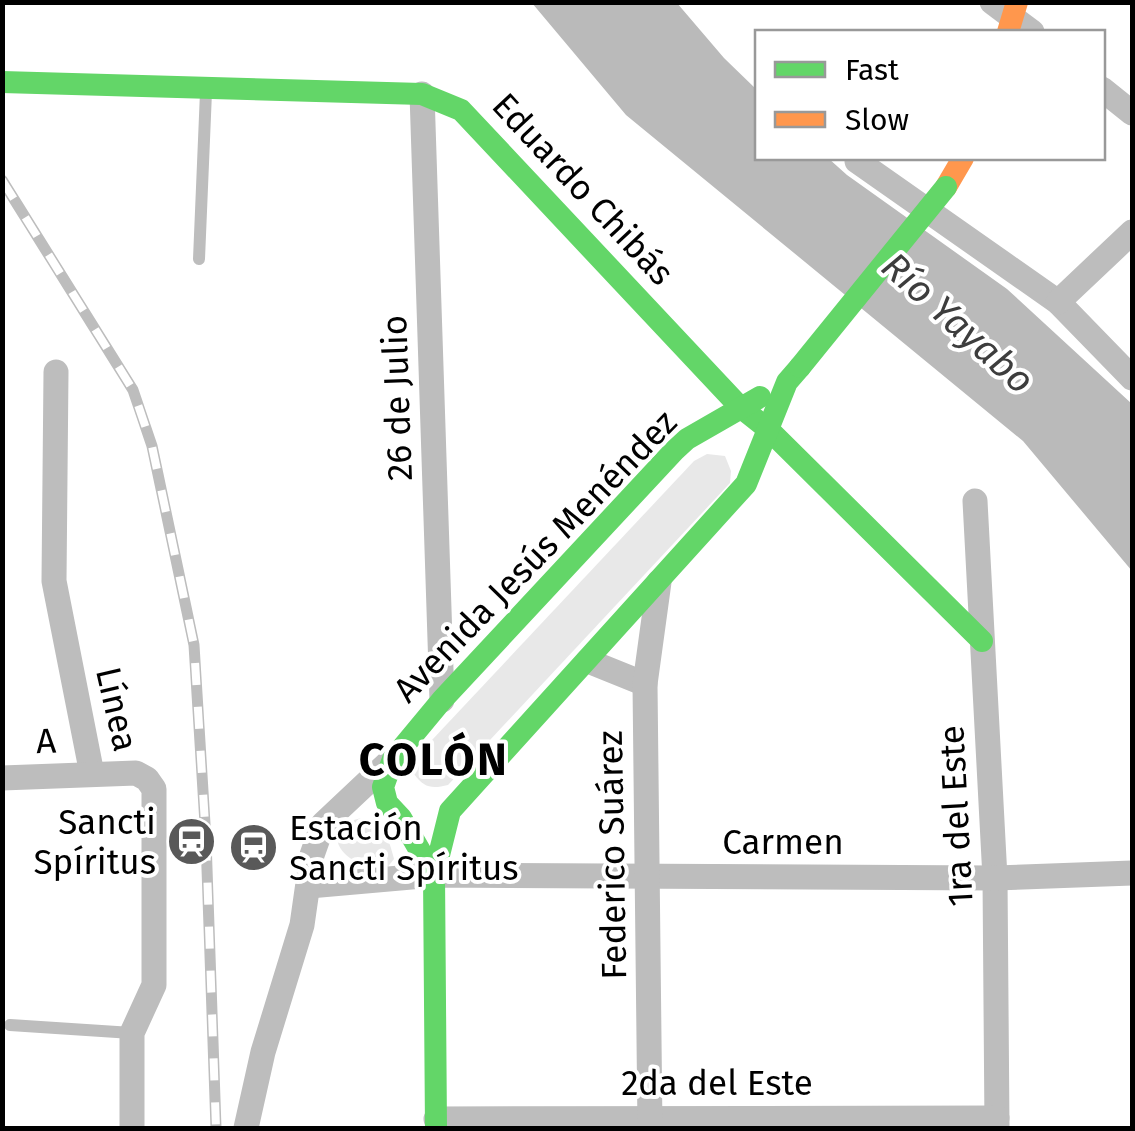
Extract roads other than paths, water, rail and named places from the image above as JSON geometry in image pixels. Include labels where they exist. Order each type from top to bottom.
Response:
[{"type":"main road","name":"Eduardo Chibás","points":[[2,82],[422,94],[460,110],[740,407],[770,430],[982,641]]},
{"type":"main road","points":[[436,1124],[434,875],[450,811],[746,484],[793,374],[946,187],[962,160]]},
{"type":"main road","name":"Avenida Jesús Menéndez","points":[[393,758],[442,700],[687,439],[793,374]]},
{"type":"main road","points":[[687,439],[712,433],[739,438],[750,454],[746,484]]},
{"type":"main road","points":[[393,758],[383,787],[387,802],[401,818],[434,875]]},
{"type":"main road","points":[[401,818],[422,819],[450,811]]},
{"type":"street","points":[[1105,91],[1132,113]]},
{"type":"street","name":"26 de Julio","points":[[422,94],[442,700]]},
{"type":"street","points":[[857,161],[1058,302],[1132,378]]},
{"type":"street","points":[[1058,302],[1132,232]]},
{"type":"street","name":"Línea","points":[[56,372],[54,581],[92,774],[136,773],[154,788],[154,986],[132,1033],[132,1128]]},
{"type":"street","name":"1ra del Este","points":[[975,502],[996,878],[997,1123]]},
{"type":"street","name":"Federico Suárez","points":[[650,1123],[645,684],[659,582]]},
{"type":"street","points":[[588,661],[645,684]]},
{"type":"street","name":"Avenida Jesús Menéndez","points":[[309,886],[312,854],[323,824],[393,758]]},
{"type":"street","name":"A","points":[[2,778],[92,774]]},
{"type":"street","name":"Carmen","points":[[434,875],[996,878],[1132,873]]},
{"type":"street","points":[[246,1128],[263,1052],[302,925],[309,886],[434,875]]},
{"type":"street","name":"2da del Este","points":[[436,1124],[997,1123]]},
{"type":"lane","points":[[199,260],[206,88]]},
{"type":"lane","points":[[10,1025],[132,1033]]},
{"type":"water","name":"Río Yayabo","points":[[532,3],[677,3],[755,88],[755,160],[830,160],[1007,289],[1132,404],[1132,571],[1023,441],[626,115]]},
{"type":"railway","points":[[2,180],[133,390],[152,446],[194,645],[206,840],[216,1128]]},
{"type":"place","name":"Sancti Spíritus","points":[[191,842]]},
{"type":"place","name":"Estación Sancti Spíritus","points":[[254,848]]},
{"type":"district","name":"COLÓN","points":[[434,759]]}]
